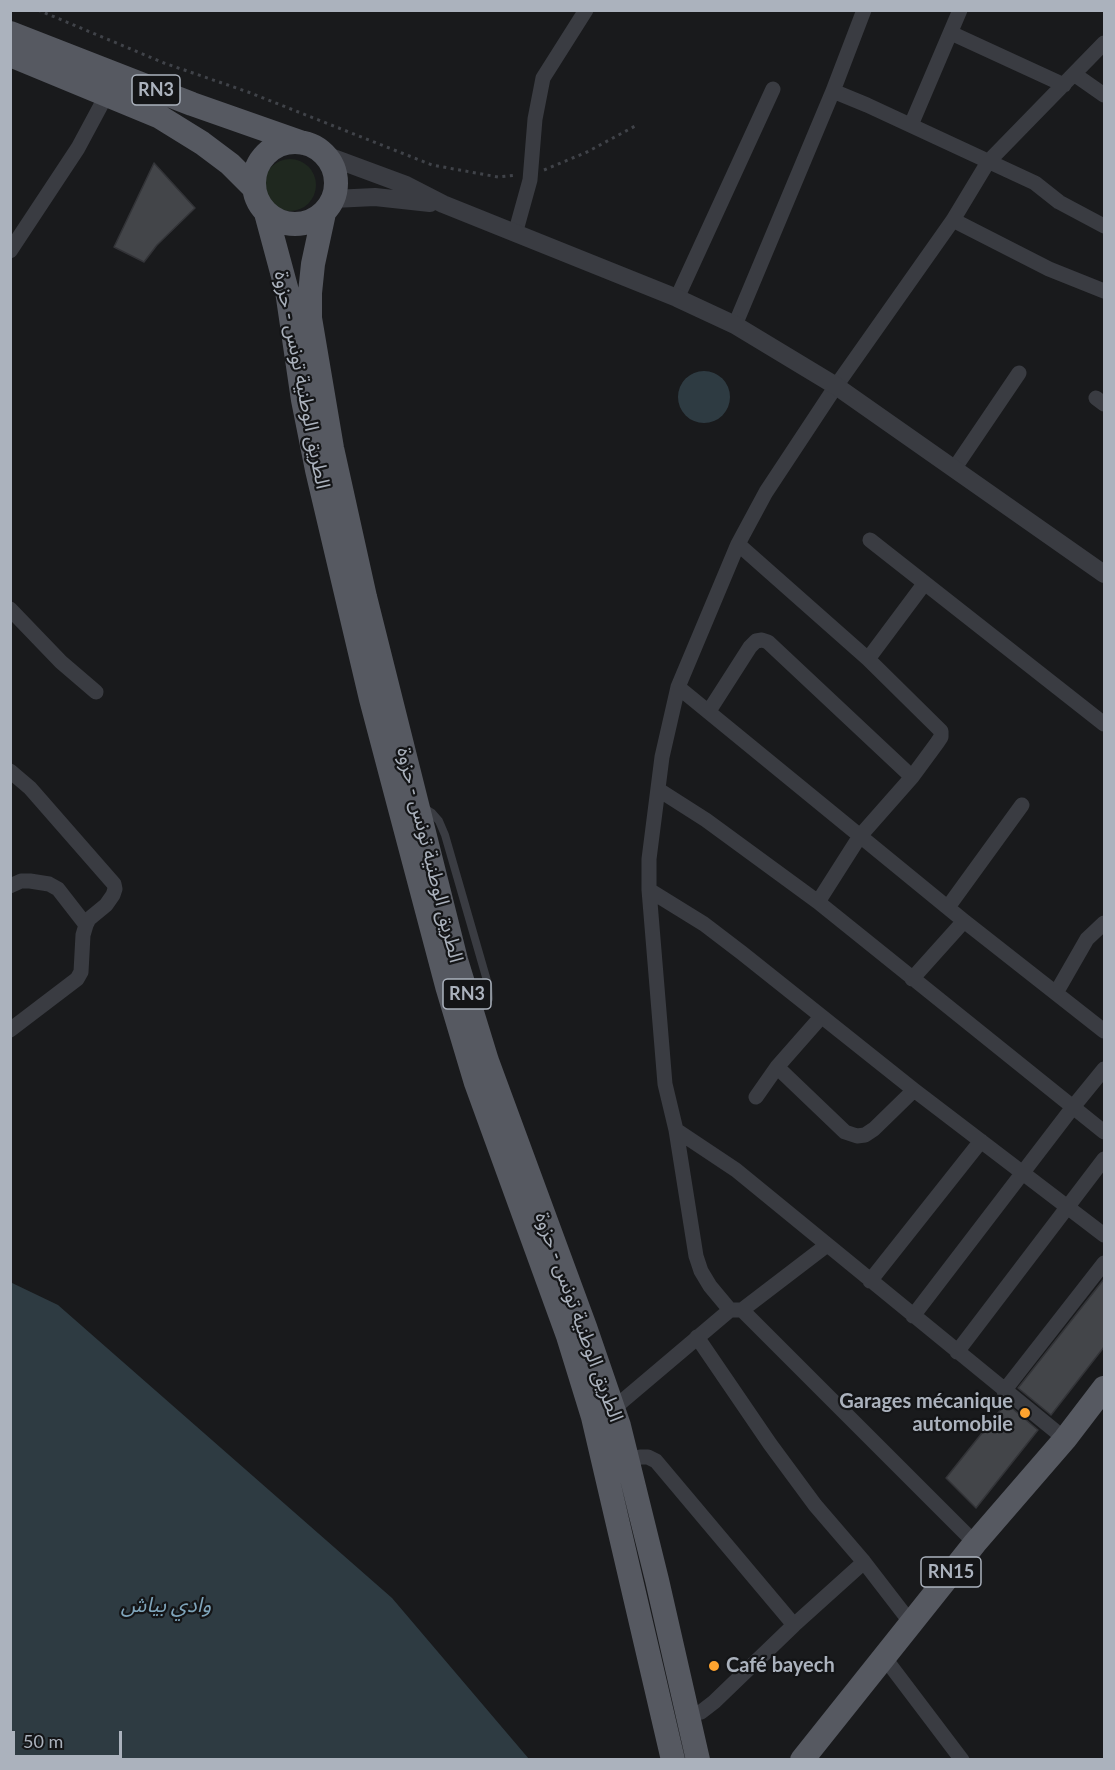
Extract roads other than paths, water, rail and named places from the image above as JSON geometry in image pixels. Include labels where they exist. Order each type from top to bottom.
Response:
[{"type":"main road","name":"RN3","points":[[17,52],[160,117],[202,143],[230,164],[254,188],[258,202],[266,213]]},
{"type":"main road","name":"RN3","points":[[17,52],[192,104],[315,147],[332,165],[335,176],[336,188],[328,206]]},
{"type":"main road","points":[[254,188],[255,172],[262,159],[273,148],[287,143],[303,143]]},
{"type":"main road","points":[[266,213],[279,222],[295,225],[311,222],[328,206]]},
{"type":"main road","name":"الطريق الوطنية تونس - حزوة","points":[[328,206],[313,264],[310,293],[313,337],[390,734],[447,986],[466,1018]]},
{"type":"main road","name":"الطريق الوطنية تونس - حزوة","points":[[266,213],[287,291],[303,400],[317,470],[390,734],[417,804],[456,960],[476,1083],[568,1336],[628,1462],[698,1760]]},
{"type":"main road","name":"RN15","points":[[802,1760],[975,1543],[1065,1439],[1104,1388]]},
{"type":"main road","name":"الطريق الوطنية تونس - حزوة","points":[[603,1413],[673,1760]]},
{"type":"street","points":[[515,234],[531,174],[535,119],[543,78],[586,10]]},
{"type":"street","points":[[735,326],[833,91],[864,10]]},
{"type":"street","points":[[910,125],[960,10]]},
{"type":"street","points":[[951,33],[1104,95]]},
{"type":"street","points":[[975,1543],[710,1286],[701,1271],[696,1256],[676,1130],[665,1084],[649,890],[649,859],[663,757],[678,687],[738,544],[766,492],[836,386],[953,220],[988,162],[1104,43]]},
{"type":"street","points":[[678,298],[773,88]]},
{"type":"street","points":[[833,91],[1035,183],[1059,202],[1104,226]]},
{"type":"street","points":[[10,251],[78,148],[107,94]]},
{"type":"street","points":[[325,155],[406,185],[443,204],[515,234],[678,298],[735,326],[836,386],[1104,574]]},
{"type":"street","points":[[328,206],[375,197],[443,204]]},
{"type":"street","points":[[953,220],[1049,269],[1104,291]]},
{"type":"street","points":[[954,469],[1020,373]]},
{"type":"street","points":[[870,540],[1104,724]]},
{"type":"street","points":[[738,544],[868,659],[941,731],[941,737],[912,777],[860,836],[818,903]]},
{"type":"street","points":[[868,659],[924,584]]},
{"type":"street","points":[[10,609],[60,662],[96,692]]},
{"type":"street","points":[[709,711],[750,647],[756,641],[762,640],[768,642],[912,777]]},
{"type":"street","points":[[678,687],[964,921],[1104,1031]]},
{"type":"street","points":[[10,771],[30,788],[114,884],[113,895],[86,925],[83,935],[81,972],[77,978],[10,1030]]},
{"type":"street","points":[[659,790],[714,825],[818,903],[1104,1132]]},
{"type":"street","points":[[948,907],[1022,805]]},
{"type":"street","points":[[10,886],[21,881],[49,884],[58,889],[86,925]]},
{"type":"street","points":[[649,890],[714,932],[914,1090],[1104,1235]]},
{"type":"street","points":[[912,979],[964,921]]},
{"type":"street","points":[[1056,993],[1087,939],[1104,923]]},
{"type":"street","points":[[756,1097],[777,1067],[821,1017]]},
{"type":"street","points":[[777,1067],[845,1132],[856,1137],[865,1135],[874,1129],[914,1090]]},
{"type":"street","points":[[914,1316],[1104,1069]]},
{"type":"street","points":[[676,1130],[736,1170],[1065,1439]]},
{"type":"street","points":[[870,1281],[981,1141]]},
{"type":"street","points":[[957,1352],[1104,1159]]},
{"type":"street","points":[[603,1413],[697,1337],[827,1245]]},
{"type":"street","points":[[1004,1391],[1104,1263]]},
{"type":"street","points":[[697,1337],[802,1488],[911,1623]]},
{"type":"street","points":[[628,1462],[640,1457],[648,1457],[656,1461],[794,1625]]},
{"type":"street","points":[[688,1714],[701,1712],[708,1707],[864,1562]]},
{"type":"street","points":[[884,1657],[962,1760]]},
{"type":"water","points":[[704,371],[714,373],[722,379],[728,387],[730,397],[728,407],[722,415],[714,421],[704,423],[694,421],[686,415],[680,407],[678,397],[680,387],[686,379],[694,373]]},
{"type":"water","name":"وادي بياش","points":[[10,1282],[58,1305],[392,1598],[529,1759],[11,1759]]},
{"type":"place","name":"Garages mécanique automobile","points":[[1025,1413]]},
{"type":"place","name":"Café bayech","points":[[714,1666]]}]
